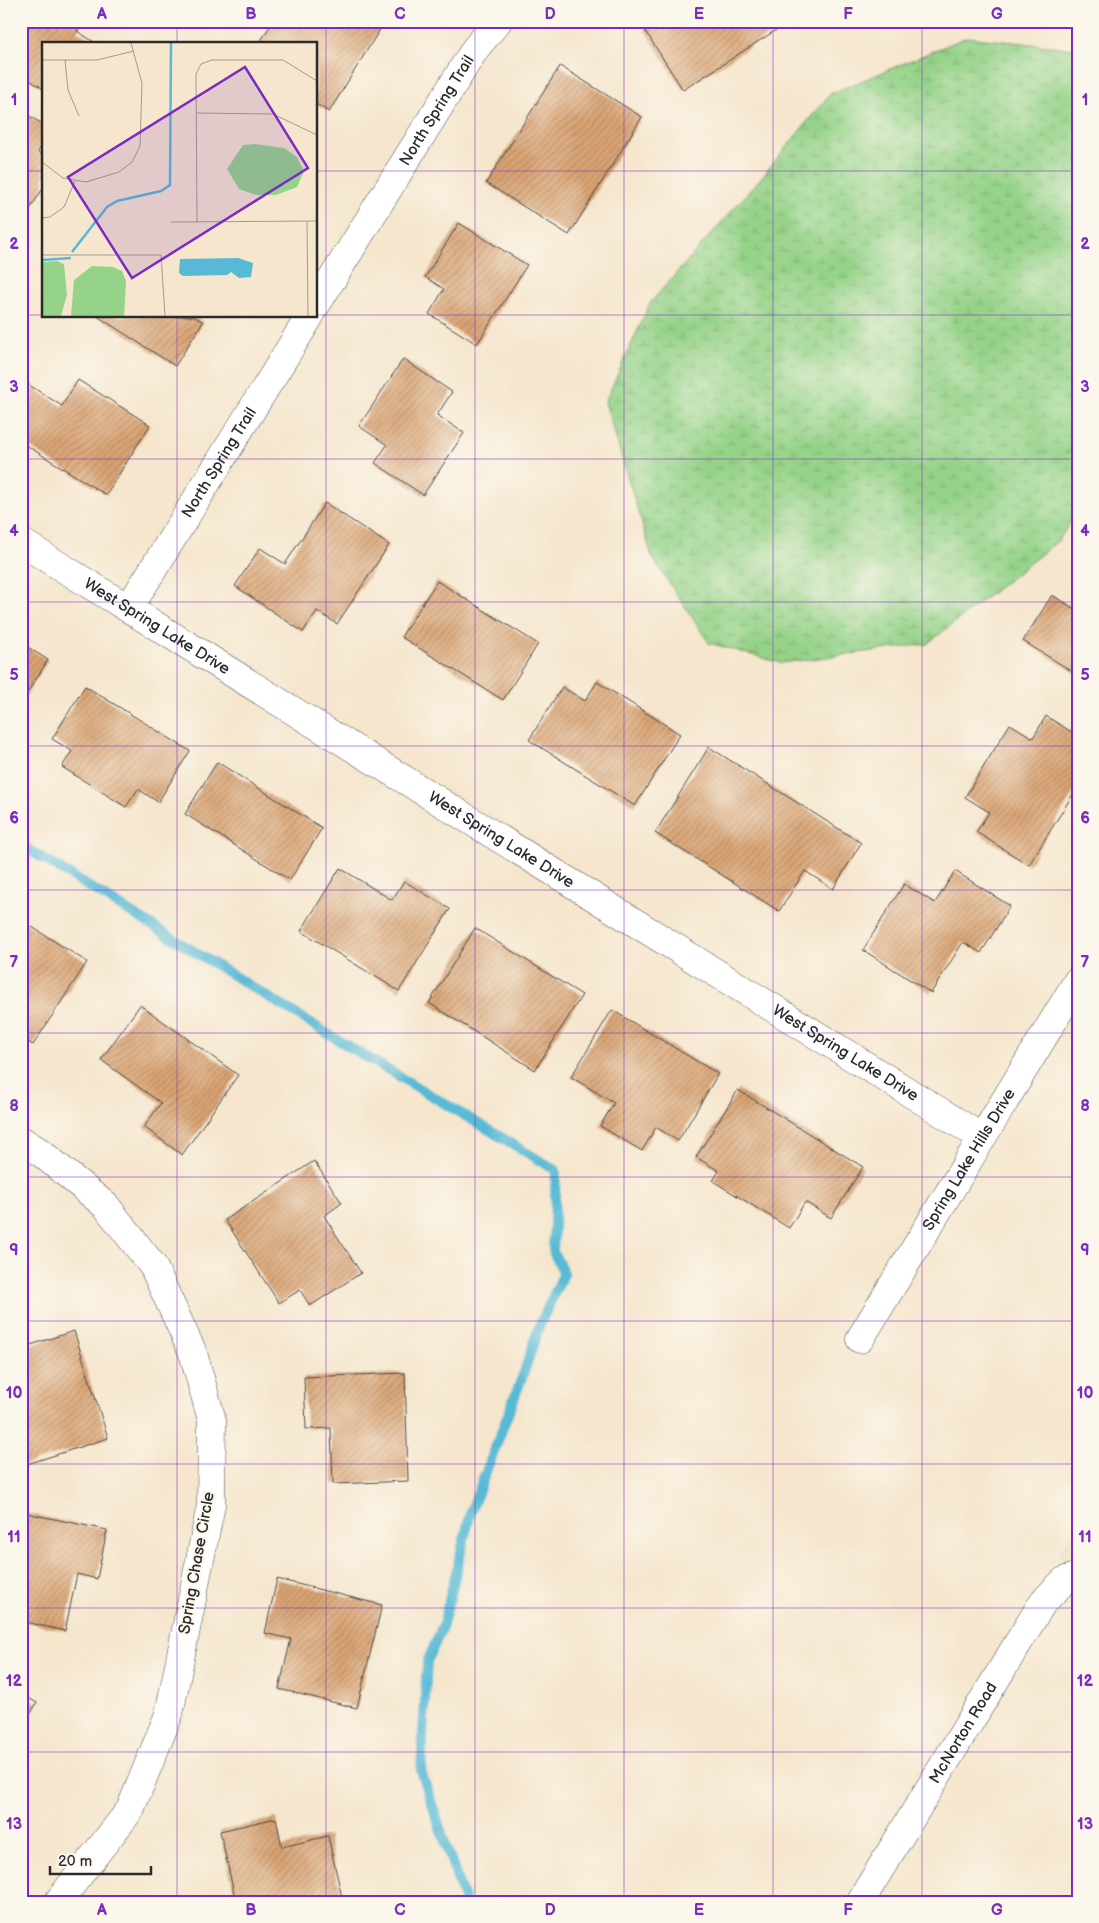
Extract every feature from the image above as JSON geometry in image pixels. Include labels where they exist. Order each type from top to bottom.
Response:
[{"type":"street","name":"North Spring Trail","points":[[318,302],[475,49],[498,21]]},
{"type":"street","name":"North Spring Trail","points":[[129,608],[309,318]]},
{"type":"street","name":"West Spring Lake Drive","points":[[21,542],[981,1137]]},
{"type":"street","name":"Spring Lake Hills Drive","points":[[860,1339],[1078,980]]},
{"type":"street","name":"Spring Chase Circle","points":[[21,1140],[40,1152],[106,1206],[153,1266],[193,1353],[212,1420],[211,1505],[169,1714],[130,1810],[64,1900]]},
{"type":"street","name":"McNorton Road","points":[[860,1902],[1043,1602],[1064,1581],[1078,1576]]},
{"type":"shaded area","points":[[1078,1520],[1078,1551],[1075,1557],[1066,1561],[1058,1555]]},
{"type":"green space","points":[[967,37],[1078,49],[1078,510],[1059,540],[927,644],[781,663],[709,643],[652,557],[605,402],[650,303],[761,178],[830,94]]},
{"type":"building","points":[[21,21],[84,21],[77,31],[94,42],[42,42],[42,88],[21,75]]},
{"type":"building","points":[[273,21],[385,21],[329,112],[318,105],[318,42],[260,42]]},
{"type":"building","points":[[657,21],[790,21],[683,90],[644,29]]},
{"type":"building","points":[[560,66],[642,117],[569,235],[486,183]]},
{"type":"building","points":[[21,111],[42,124],[42,146],[38,152],[42,155],[42,190],[21,223]]},
{"type":"building","points":[[459,223],[527,265],[477,344],[429,314],[444,289],[425,277]]},
{"type":"building","points":[[100,318],[196,318],[203,322],[175,366]]},
{"type":"building","points":[[403,359],[452,392],[437,415],[464,433],[423,495],[375,463],[387,445],[359,426]]},
{"type":"building","points":[[78,380],[150,425],[106,495],[21,442],[21,391],[26,383],[62,406]]},
{"type":"building","points":[[325,503],[389,545],[337,624],[317,611],[303,632],[235,586],[260,548],[285,564]]},
{"type":"building","points":[[437,581],[538,644],[503,700],[401,637]]},
{"type":"building","points":[[1052,595],[1078,611],[1078,675],[1023,641]]},
{"type":"building","points":[[21,643],[48,660],[21,703]]},
{"type":"building","points":[[597,682],[680,734],[635,806],[529,740],[562,687],[585,701]]},
{"type":"building","points":[[85,686],[190,751],[158,802],[138,789],[126,807],[62,767],[72,751],[52,739]]},
{"type":"building","points":[[1046,716],[1078,736],[1078,786],[1029,865],[976,832],[989,812],[965,797],[1010,724],[1033,738]]},
{"type":"building","points":[[709,747],[861,843],[833,889],[805,871],[779,911],[655,833]]},
{"type":"building","points":[[217,762],[322,828],[290,880],[185,814]]},
{"type":"building","points":[[340,868],[392,900],[404,881],[450,909],[399,991],[301,931]]},
{"type":"building","points":[[955,871],[1010,906],[981,953],[963,942],[931,993],[863,950],[904,884],[935,903]]},
{"type":"building","points":[[21,920],[87,962],[33,1045],[21,1038]]},
{"type":"building","points":[[475,928],[582,995],[535,1070],[429,1003]]},
{"type":"building","points":[[140,1005],[238,1075],[182,1155],[144,1127],[161,1103],[101,1060]]},
{"type":"building","points":[[612,1010],[718,1074],[678,1141],[656,1127],[642,1151],[600,1126],[614,1103],[571,1077]]},
{"type":"building","points":[[738,1090],[863,1167],[831,1218],[805,1202],[789,1228],[713,1181],[719,1171],[696,1157]]},
{"type":"building","points":[[314,1161],[342,1203],[324,1216],[361,1273],[310,1306],[300,1290],[279,1303],[225,1220]]},
{"type":"building","points":[[74,1331],[108,1438],[21,1466],[21,1348]]},
{"type":"building","points":[[405,1373],[408,1481],[333,1484],[331,1428],[306,1429],[304,1377]]},
{"type":"building","points":[[21,1512],[107,1530],[97,1579],[77,1574],[65,1631],[21,1621]]},
{"type":"building","points":[[277,1579],[382,1605],[357,1708],[279,1689],[291,1639],[265,1633]]},
{"type":"building","points":[[21,1694],[37,1703],[21,1729]]},
{"type":"building","points":[[276,1818],[282,1847],[328,1836],[343,1902],[236,1902],[220,1831]]},
{"type":"waterway","points":[[21,845],[338,1040],[556,1170],[553,1252],[564,1273],[540,1324],[523,1375],[471,1511],[443,1625],[427,1662],[421,1771],[465,1902]]}]
